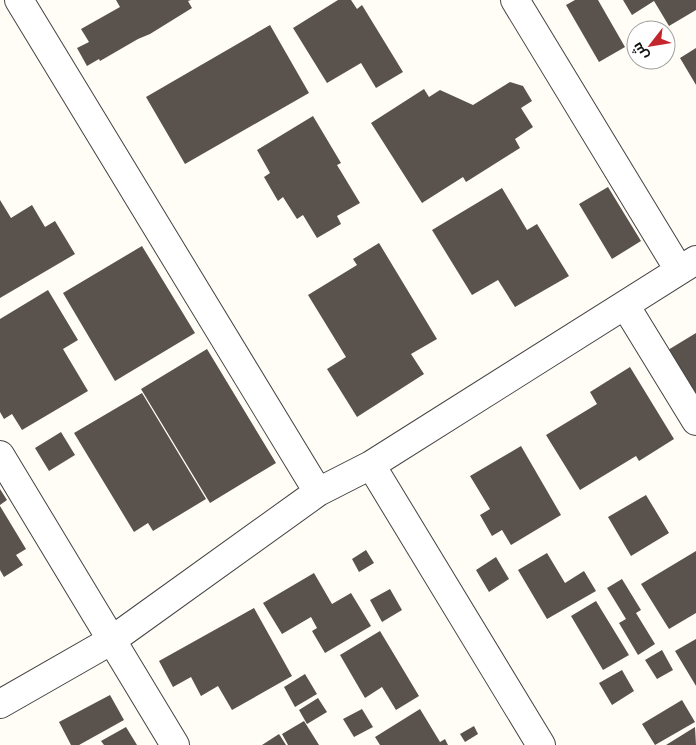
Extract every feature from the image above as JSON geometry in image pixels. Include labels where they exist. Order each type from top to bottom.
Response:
[{"type":"street","points":[[19,0],[318,492]]},
{"type":"street","points":[[0,704],[112,640],[318,492],[371,465],[688,265],[515,0]]},
{"type":"street","points":[[625,305],[696,421]]},
{"type":"street","points":[[0,455],[175,745]]},
{"type":"street","points":[[371,465],[541,745]]},
{"type":"building","points":[[116,0],[191,0],[188,1],[192,8],[150,34],[87,66],[77,48],[89,42],[81,29],[120,7]]},
{"type":"building","points":[[338,0],[351,0],[357,9],[362,5],[403,72],[376,88],[361,63],[327,83],[293,28]]},
{"type":"building","points":[[575,0],[598,0],[625,47],[599,62],[566,5]]},
{"type":"building","points":[[623,0],[696,0],[696,10],[676,22],[676,20],[665,20],[654,1],[632,15]]},
{"type":"building","points":[[270,25],[309,93],[185,164],[146,97]]},
{"type":"building","points":[[696,48],[696,85],[680,58]]},
{"type":"building","points":[[510,82],[523,86],[532,101],[521,108],[533,127],[515,139],[520,148],[466,182],[463,177],[422,203],[371,123],[424,89],[429,97],[440,90],[473,105]]},
{"type":"building","points":[[313,116],[341,163],[337,165],[360,203],[337,216],[341,224],[317,238],[303,215],[297,219],[283,197],[278,201],[264,177],[270,173],[257,150]]},
{"type":"building","points":[[608,187],[641,241],[612,259],[579,204]]},
{"type":"building","points":[[502,188],[527,230],[537,224],[569,276],[515,307],[498,280],[472,295],[432,230]]},
{"type":"building","points":[[0,200],[11,218],[32,205],[45,227],[55,221],[75,254],[0,298]]},
{"type":"building","points":[[379,243],[437,339],[411,354],[424,374],[357,417],[327,369],[346,357],[308,295],[357,265],[353,259]]},
{"type":"building","points":[[142,246],[195,333],[115,381],[63,293]]},
{"type":"building","points":[[48,290],[78,340],[63,349],[88,391],[22,430],[12,414],[4,419],[0,412],[0,319]]},
{"type":"building","points":[[696,333],[696,397],[668,350]]},
{"type":"building","points":[[207,349],[276,463],[210,503],[141,389]]},
{"type":"building","points":[[630,367],[674,439],[639,461],[636,456],[580,490],[546,435],[597,404],[590,392]]},
{"type":"building","points":[[142,393],[206,499],[153,531],[148,523],[134,532],[74,433]]},
{"type":"building","points":[[61,432],[75,455],[49,471],[35,448]]},
{"type":"building","points":[[521,446],[561,515],[511,545],[502,530],[492,536],[480,515],[490,509],[470,476]]},
{"type":"building","points":[[0,489],[7,500],[0,505]]},
{"type":"building","points":[[646,495],[669,533],[631,556],[608,517]]},
{"type":"building","points":[[0,506],[26,549],[16,555],[23,565],[4,577],[0,570]]},
{"type":"building","points":[[366,550],[374,563],[359,572],[352,559]]},
{"type":"building","points":[[696,551],[696,613],[669,629],[641,584]]},
{"type":"building","points":[[547,553],[565,583],[584,571],[596,591],[547,619],[518,570]]},
{"type":"building","points":[[496,557],[509,579],[489,592],[476,570]]},
{"type":"building","points":[[314,573],[332,604],[351,593],[371,626],[325,653],[312,631],[317,628],[311,617],[282,634],[263,603]]},
{"type":"building","points":[[622,579],[641,610],[636,613],[655,644],[638,655],[619,623],[626,619],[607,588]]},
{"type":"building","points":[[390,589],[402,610],[382,622],[370,600]]},
{"type":"building","points":[[596,601],[629,655],[603,670],[571,616]]},
{"type":"building","points":[[254,608],[292,676],[232,710],[218,686],[201,696],[191,677],[173,687],[159,661]]},
{"type":"building","points":[[380,631],[419,696],[396,710],[382,687],[365,698],[340,655]]},
{"type":"building","points":[[696,639],[696,686],[675,651]]},
{"type":"building","points":[[662,650],[673,670],[657,679],[645,660]]},
{"type":"building","points":[[622,670],[634,691],[612,705],[599,683]]},
{"type":"building","points":[[305,674],[317,694],[295,707],[284,687]]},
{"type":"building","points":[[110,695],[124,720],[79,745],[71,745],[59,722]]},
{"type":"building","points":[[318,698],[327,712],[307,724],[299,710]]},
{"type":"building","points":[[682,700],[695,722],[655,745],[642,724]]},
{"type":"building","points":[[362,709],[373,727],[354,737],[343,719]]},
{"type":"building","points":[[420,709],[440,742],[445,739],[448,745],[380,745],[375,737]]},
{"type":"building","points":[[304,721],[319,745],[288,745],[282,734]]},
{"type":"building","points":[[474,726],[478,734],[465,742],[460,734]]},
{"type":"building","points":[[126,727],[137,745],[104,745],[101,741]]},
{"type":"building","points":[[695,727],[696,745],[666,745]]},
{"type":"building","points":[[279,734],[286,745],[262,745]]}]
